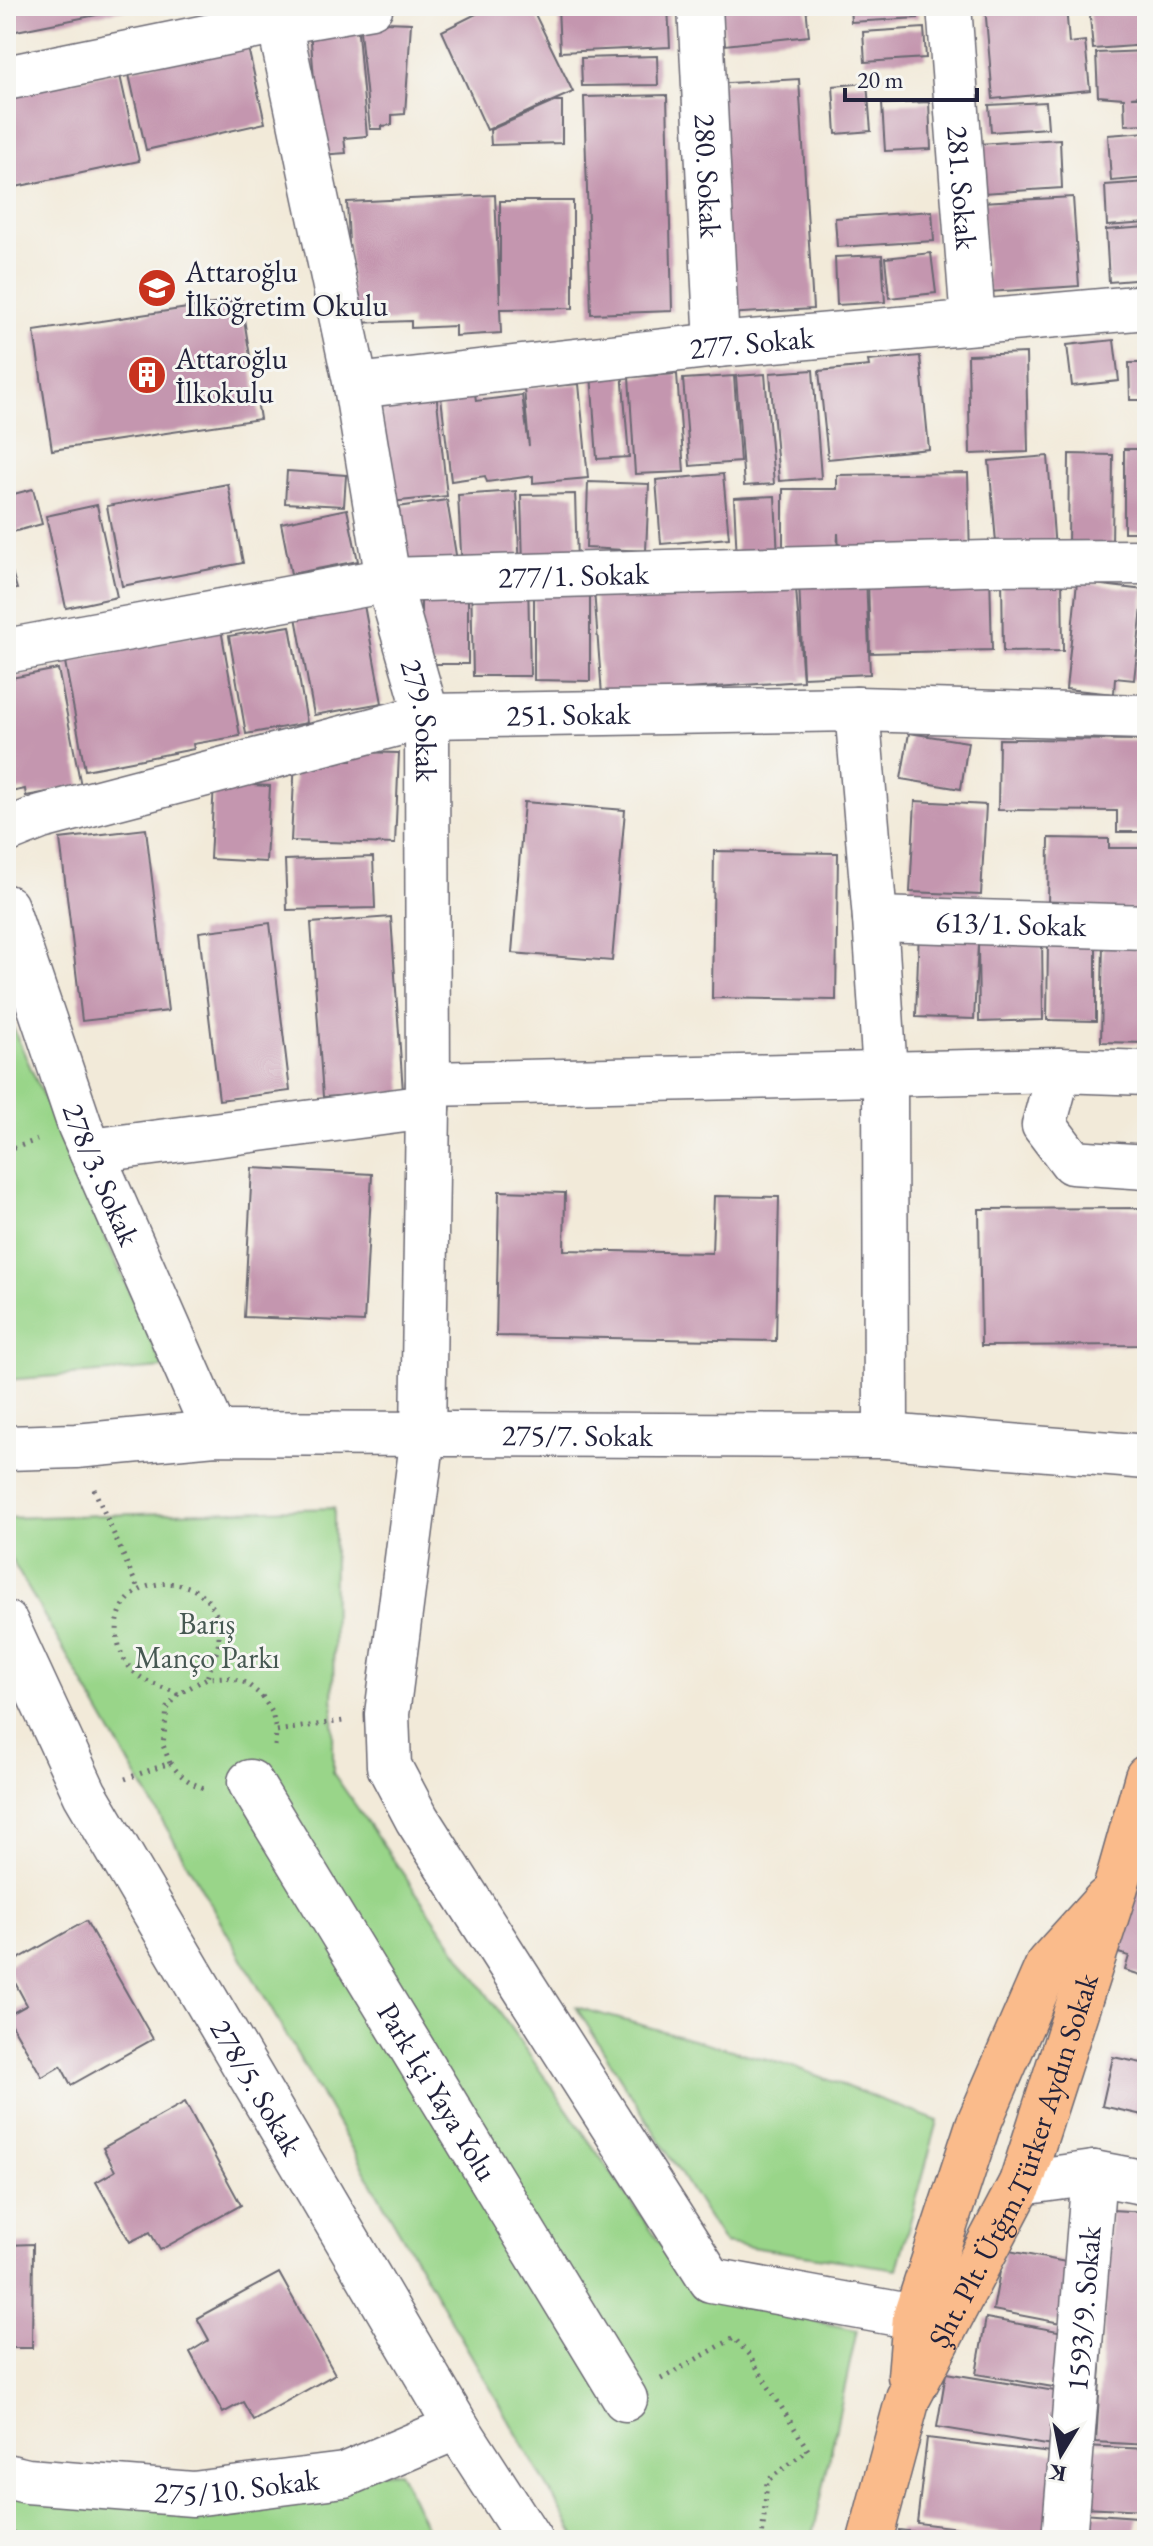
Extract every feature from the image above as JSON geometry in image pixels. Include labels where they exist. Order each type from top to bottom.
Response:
[{"type":"main road","name":"Şht. Plt. Ütğm.Türker Aydın Sokak","points":[[870,2540],[908,2398],[1021,2183],[1115,1890],[1147,1777]]},
{"type":"main road","points":[[908,2398],[915,2317],[978,2125],[1048,1964],[1115,1890]]},
{"type":"street","points":[[6,78],[306,14],[371,6]]},
{"type":"street","name":"280. Sokak","points":[[700,6],[717,345]]},
{"type":"street","name":"281. Sokak","points":[[949,6],[973,322]]},
{"type":"street","name":"279. Sokak","points":[[306,14],[356,386],[388,580],[427,716],[428,1095],[423,1435],[387,1714],[389,1766],[417,1819],[711,2280],[915,2317]]},
{"type":"street","name":"277. Sokak","points":[[356,386],[717,345],[1147,307]]},
{"type":"street","name":"277/1. Sokak","points":[[6,651],[388,580],[986,563],[1147,562]]},
{"type":"street","points":[[857,709],[885,1073],[886,1436]]},
{"type":"street","name":"251. Sokak","points":[[6,831],[41,817],[427,716],[857,709],[1147,717]]},
{"type":"street","name":"278/3. Sokak","points":[[6,907],[80,1126],[215,1433]]},
{"type":"street","name":"613/1. Sokak","points":[[875,919],[1147,927]]},
{"type":"street","points":[[91,1151],[428,1095],[885,1073],[1059,1070],[1147,1073]]},
{"type":"street","points":[[1059,1070],[1044,1125],[1072,1162],[1147,1167]]},
{"type":"street","name":"275/7. Sokak","points":[[6,1448],[76,1446],[215,1433],[886,1436],[1147,1457]]},
{"type":"street","name":"278/5. Sokak","points":[[6,1623],[85,1794],[457,2427],[530,2540]]},
{"type":"street","name":"Park İçi Yaya Yolu","points":[[250,1782],[625,2399]]},
{"type":"street","points":[[1021,2183],[1094,2173],[1147,2183]]},
{"type":"street","name":"1593/9. Sokak","points":[[1064,2540],[1094,2173]]},
{"type":"street","name":"275/10. Sokak","points":[[6,2476],[27,2481],[193,2494],[344,2475],[457,2427]]},
{"type":"path","points":[[76,1446],[139,1591]]},
{"type":"path","points":[[178,1694],[141,1677],[128,1665],[119,1650],[116,1633],[119,1617],[127,1602],[139,1591],[154,1584],[170,1582],[194,1590],[212,1606],[220,1638],[207,1678]]},
{"type":"path","points":[[227,1677],[246,1683],[262,1696],[272,1712],[276,1731],[274,1751],[265,1768],[250,1782],[233,1789],[215,1791],[181,1777],[170,1763],[163,1745],[167,1709],[178,1694],[207,1678],[227,1677]]},
{"type":"path","points":[[276,1731],[387,1714]]},
{"type":"path","points":[[85,1794],[170,1763]]},
{"type":"path","points":[[625,2399],[734,2338],[749,2355],[808,2450],[767,2481],[762,2540]]},
{"type":"path","points":[[6,2531],[39,2540]]},
{"type":"green space","points":[[6,1012],[163,1368],[6,1380]]},
{"type":"green space","name":"Barış Manço Parkı","points":[[334,1508],[333,1773],[697,2296],[857,2330],[812,2540],[578,2540],[6,1550],[6,1518]]},
{"type":"green space","points":[[576,2007],[797,2068],[938,2121],[897,2269],[724,2243]]},
{"type":"green space","points":[[399,2471],[432,2540],[6,2540],[6,2494]]},
{"type":"building","points":[[6,6],[137,6],[137,7],[6,33]]},
{"type":"building","points":[[492,6],[531,6],[573,92],[487,130],[442,31]]},
{"type":"building","points":[[558,6],[668,6],[670,47],[560,52]]},
{"type":"building","points":[[721,6],[806,6],[809,36],[725,45]]},
{"type":"building","points":[[850,6],[917,6],[918,18],[851,22]]},
{"type":"building","points":[[985,6],[1066,6],[1069,43],[1085,41],[1090,90],[993,99]]},
{"type":"building","points":[[1089,6],[1147,6],[1147,45],[1093,49]]},
{"type":"building","points":[[359,21],[411,23],[405,114],[392,115],[392,125],[382,126],[382,129],[370,129]]},
{"type":"building","points":[[357,22],[367,136],[344,138],[346,153],[320,155],[310,29]]},
{"type":"building","points":[[924,28],[926,58],[865,62],[863,32]]},
{"type":"building","points":[[247,43],[265,123],[146,150],[128,70]]},
{"type":"building","points":[[1147,51],[1147,95],[1131,97],[1147,97],[1147,124],[1125,125],[1124,98],[1098,96],[1096,53]]},
{"type":"building","points":[[657,56],[658,85],[582,86],[581,58]]},
{"type":"building","points":[[119,71],[139,161],[6,189],[6,95]]},
{"type":"building","points":[[799,79],[813,309],[726,314],[712,84]]},
{"type":"building","points":[[867,83],[871,131],[836,134],[833,86]]},
{"type":"building","points":[[667,95],[672,311],[591,314],[584,97]]},
{"type":"building","points":[[562,101],[562,143],[491,145],[490,130]]},
{"type":"building","points":[[929,102],[931,149],[885,151],[882,104]]},
{"type":"building","points":[[1046,102],[1048,128],[991,132],[989,105]]},
{"type":"building","points":[[1147,132],[1147,178],[1111,181],[1108,135]]},
{"type":"building","points":[[1060,139],[1062,188],[982,193],[978,144]]},
{"type":"building","points":[[1147,182],[1147,223],[1107,226],[1105,185]]},
{"type":"building","points":[[495,195],[500,304],[500,201],[573,201],[573,308],[500,309],[501,333],[455,336],[455,326],[411,328],[411,321],[353,323],[347,202]]},
{"type":"building","points":[[1073,197],[1079,286],[988,292],[982,202]]},
{"type":"building","points":[[932,211],[934,241],[837,247],[835,218]]},
{"type":"building","points":[[1147,227],[1147,279],[1109,282],[1106,230]]},
{"type":"building","points":[[931,253],[936,293],[889,298],[885,258]]},
{"type":"building","points":[[882,255],[885,302],[837,305],[835,257]]},
{"type":"building","name":"Attaroğlu İlkokulu","points":[[241,300],[260,419],[52,450],[34,331]]},
{"type":"building","points":[[1114,340],[1119,381],[1072,386],[1067,345]]},
{"type":"building","points":[[1026,353],[1028,452],[970,454],[968,355]]},
{"type":"building","points":[[920,356],[929,449],[828,459],[819,371],[869,366],[868,361]]},
{"type":"building","points":[[1129,363],[1147,363],[1147,400],[1130,400]]},
{"type":"building","points":[[813,370],[821,478],[779,481],[770,373]]},
{"type":"building","points":[[622,371],[629,457],[597,459],[591,373]]},
{"type":"building","points":[[677,374],[684,472],[635,474],[629,377]]},
{"type":"building","points":[[765,374],[774,484],[744,486],[736,376]]},
{"type":"building","points":[[734,376],[740,462],[690,466],[683,379]]},
{"type":"building","points":[[579,384],[588,478],[533,483],[533,476],[487,482],[485,476],[451,481],[440,389],[474,386],[476,401],[522,395],[529,446],[524,388]]},
{"type":"building","points":[[436,391],[447,496],[391,502],[379,397]]},
{"type":"building","points":[[1124,449],[1147,449],[1147,532],[1124,532]]},
{"type":"building","points":[[1069,454],[1113,455],[1112,551],[1068,550]]},
{"type":"building","points":[[1048,456],[1055,550],[997,554],[989,461]]},
{"type":"building","points":[[287,471],[346,475],[344,506],[285,503]]},
{"type":"building","points":[[968,473],[970,559],[839,552],[838,533],[837,559],[783,559],[783,489],[837,489],[837,475]]},
{"type":"building","points":[[723,474],[729,538],[661,544],[656,480]]},
{"type":"building","points":[[588,482],[649,484],[646,551],[586,548]]},
{"type":"building","points":[[228,484],[243,563],[122,586],[107,506]]},
{"type":"building","points":[[33,489],[42,524],[9,533],[6,496]]},
{"type":"building","points":[[516,491],[520,568],[462,571],[458,495]]},
{"type":"building","points":[[575,494],[577,562],[523,564],[521,495]]},
{"type":"building","points":[[775,496],[778,558],[737,560],[734,498]]},
{"type":"building","points":[[447,500],[458,567],[400,577],[390,508]]},
{"type":"building","points":[[97,505],[117,597],[66,608],[46,516]]},
{"type":"building","points":[[347,509],[358,561],[291,574],[281,523]]},
{"type":"building","points":[[6,551],[17,589],[6,591]]},
{"type":"building","points":[[990,573],[992,650],[870,653],[868,577]]},
{"type":"building","points":[[795,575],[803,681],[602,695],[594,590]]},
{"type":"building","points":[[1062,575],[1063,651],[1003,652],[1002,576]]},
{"type":"building","points":[[534,576],[590,577],[590,681],[534,680]]},
{"type":"building","points":[[528,578],[530,676],[473,676],[471,579]]},
{"type":"building","points":[[866,578],[870,674],[803,677],[799,580]]},
{"type":"building","points":[[1077,582],[1144,590],[1134,680],[1115,678],[1114,694],[1066,689]]},
{"type":"building","points":[[421,589],[468,589],[468,664],[421,664]]},
{"type":"building","points":[[364,605],[382,703],[314,715],[296,617]]},
{"type":"building","points":[[1144,614],[1147,614],[1147,694],[1143,694]]},
{"type":"building","points":[[290,626],[307,723],[246,734],[229,636]]},
{"type":"building","points":[[221,629],[240,736],[193,744],[194,749],[85,770],[65,662]]},
{"type":"building","points":[[58,669],[81,786],[26,796],[25,789],[6,793],[6,679]]},
{"type":"building","points":[[909,733],[968,742],[961,789],[901,779]]},
{"type":"building","points":[[999,739],[1147,740],[1147,832],[1117,832],[1117,811],[998,810]]},
{"type":"building","points":[[352,752],[399,753],[395,844],[291,841],[295,758],[352,761]]},
{"type":"building","points":[[214,783],[270,786],[266,862],[210,859]]},
{"type":"building","points":[[915,801],[986,805],[981,895],[910,892]]},
{"type":"building","points":[[524,802],[625,810],[612,961],[512,953]]},
{"type":"building","points":[[146,829],[168,1011],[82,1021],[60,839]]},
{"type":"building","points":[[1049,838],[1109,839],[1109,848],[1147,848],[1147,916],[1048,907]]},
{"type":"building","points":[[714,851],[838,853],[836,1000],[712,998]]},
{"type":"building","points":[[373,857],[375,908],[287,910],[285,860]]},
{"type":"building","points":[[391,917],[403,1092],[323,1097],[311,923]]},
{"type":"building","points":[[270,923],[290,1091],[219,1100],[199,932]]},
{"type":"building","points":[[919,928],[1042,935],[1043,1020],[979,1022],[978,944],[974,1019],[916,1017]]},
{"type":"building","points":[[1048,941],[1096,942],[1096,1021],[1047,1020]]},
{"type":"building","points":[[1103,942],[1147,943],[1147,1043],[1101,1042]]},
{"type":"building","points":[[252,1168],[372,1174],[364,1322],[244,1317]]},
{"type":"building","points":[[499,1191],[565,1193],[564,1250],[712,1253],[714,1196],[779,1197],[776,1341],[496,1336]]},
{"type":"building","points":[[1147,1208],[1147,1345],[981,1346],[979,1209]]},
{"type":"building","points":[[1135,1864],[1147,1868],[1147,1977],[1125,1970],[1129,1956],[1108,1950]]},
{"type":"building","points":[[86,1921],[153,2039],[71,2085],[61,2066],[42,2077],[7,2016],[27,2005],[6,1966]]},
{"type":"building","points":[[1113,2057],[1147,2064],[1147,2116],[1102,2106]]},
{"type":"building","points":[[185,2102],[241,2205],[160,2250],[150,2232],[130,2242],[96,2182],[115,2171],[103,2148]]},
{"type":"building","points":[[1111,2210],[1147,2212],[1147,2445],[1096,2442]]},
{"type":"building","points":[[33,2244],[32,2348],[6,2348],[6,2245]]},
{"type":"building","points":[[1004,2250],[1076,2264],[1066,2324],[993,2310]]},
{"type":"building","points":[[279,2273],[335,2374],[253,2420],[243,2402],[223,2413],[190,2352],[209,2340],[197,2318]]},
{"type":"building","points":[[986,2318],[1069,2333],[1059,2388],[976,2374]]},
{"type":"building","points":[[946,2373],[1061,2392],[1053,2446],[937,2427]]},
{"type":"building","points":[[927,2438],[1060,2454],[1050,2539],[917,2523]]},
{"type":"building","points":[[1084,2446],[1147,2449],[1147,2510],[1082,2507]]},
{"type":"building","points":[[1082,2513],[1137,2517],[1135,2540],[1080,2540]]},
{"type":"building","points":[[899,2530],[965,2538],[965,2540],[898,2540]]},
{"type":"place","name":"Attaroğlu İlköğretim Okulu","points":[[157,288]]},
{"type":"place","name":"Attaroğlu İlkokulu","points":[[147,375]]}]
